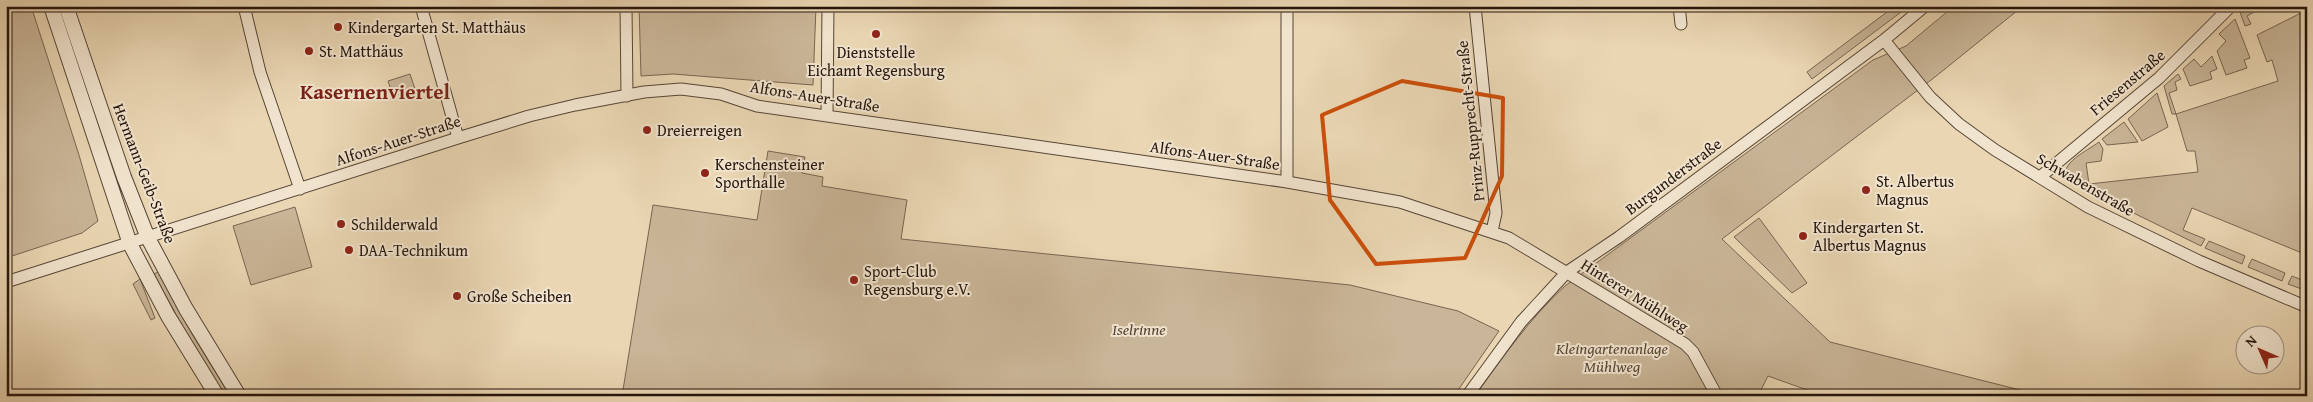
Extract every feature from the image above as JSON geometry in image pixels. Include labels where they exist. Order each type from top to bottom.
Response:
[{"type":"street","name":"Hermann-Geib-Straße","points":[[51,6],[130,244],[168,316],[217,396]]},
{"type":"street","name":"Hermann-Geib-Straße","points":[[66,6],[124,177],[148,238],[190,316],[239,396]]},
{"type":"street","points":[[244,6],[260,72],[300,189]]},
{"type":"street","points":[[421,6],[458,138]]},
{"type":"street","points":[[626,6],[627,96]]},
{"type":"street","points":[[827,115],[828,6]]},
{"type":"street","points":[[1288,6],[1288,182]]},
{"type":"street","name":"Prinz-Rupprecht-Straße","points":[[1475,6],[1496,213],[1492,231]]},
{"type":"street","points":[[1679,6],[1681,24]]},
{"type":"street","name":"Burgunderstraße","points":[[1466,396],[1521,322],[1567,272],[1619,237],[1884,40],[1924,6]]},
{"type":"street","name":"Friesenstraße","points":[[2040,177],[2066,152],[2159,78],[2231,6]]},
{"type":"street","name":"Schwabenstraße","points":[[1884,40],[1930,97],[1959,124],[1982,141],[2088,207],[2157,242],[2307,307]]},
{"type":"street","name":"Alfons-Auer-Straße","points":[[6,282],[529,116],[663,90],[698,90],[721,94],[757,106],[1288,182],[1400,202],[1492,231],[1508,238],[1567,272]]},
{"type":"street","name":"Hinterer Mühlweg","points":[[1567,272],[1685,344],[1693,352],[1717,396]]},
{"type":"highlighted area","points":[[1402,81],[1503,98],[1502,176],[1465,258],[1376,264],[1330,200],[1322,115]]},
{"type":"green space","points":[[6,6],[31,6],[98,221],[82,233],[6,258]]},
{"type":"green space","points":[[639,6],[816,6],[813,85],[673,74],[641,76]]},
{"type":"green space","points":[[1895,6],[1909,6],[1812,79],[1807,72]]},
{"type":"green space","name":"Kleingartenanlage Mühlweg","points":[[1954,6],[2023,6],[1935,77],[1722,239],[1830,342],[2044,396],[1824,396],[1768,376],[1758,396],[1475,396],[1529,325],[1565,286],[1873,60],[1906,46]]},
{"type":"green space","points":[[2246,6],[2253,6],[2256,11],[2247,16],[2251,24],[2245,26],[2240,12]]},
{"type":"green space","points":[[2307,10],[2307,255],[2192,208],[2183,230],[2205,239],[2201,246],[2066,180],[2065,174],[2070,163],[2081,153],[2099,142],[2103,149],[2101,161],[2086,163],[2089,184],[2198,172],[2195,151],[2187,151],[2176,114],[2278,81],[2272,60],[2267,62],[2257,35]]},
{"type":"green space","points":[[2235,19],[2250,58],[2244,60],[2247,68],[2226,75],[2217,51],[2226,41],[2219,34]]},
{"type":"green space","points":[[2212,56],[2217,69],[2210,72],[2212,79],[2190,86],[2183,69],[2194,59],[2201,67]]},
{"type":"green space","points":[[410,74],[415,89],[393,96],[388,81]]},
{"type":"green space","points":[[2178,74],[2181,79],[2175,82],[2177,90],[2169,93],[2176,114],[2172,114],[2164,86]]},
{"type":"green space","points":[[2157,93],[2168,127],[2142,141],[2128,119]]},
{"type":"green space","points":[[2124,122],[2138,142],[2107,145],[2102,139]]},
{"type":"green space","name":"Sport-Club Regensburg e.V.","points":[[768,151],[805,157],[802,173],[823,177],[822,186],[907,200],[901,239],[1350,285],[1458,311],[1499,331],[1454,396],[622,396],[653,205],[757,220]]},
{"type":"green space","points":[[295,207],[312,267],[251,285],[233,226]]},
{"type":"green space","points":[[1759,218],[1807,283],[1792,293],[1734,237]]},
{"type":"green space","points":[[2209,241],[2245,256],[2242,264],[2205,248]]},
{"type":"green space","points":[[2252,259],[2285,273],[2282,281],[2248,267]]},
{"type":"green space","points":[[158,272],[192,334],[230,396],[225,396],[192,344],[154,274]]},
{"type":"green space","points":[[2292,276],[2307,282],[2307,291],[2288,284]]},
{"type":"green space","points":[[140,279],[155,318],[151,320],[133,284]]},
{"type":"place","name":"Kindergarten St. Matthäus","points":[[338,27]]},
{"type":"place","name":"Dienststelle Eichamt Regensburg","points":[[876,34]]},
{"type":"place","name":"St. Matthäus","points":[[309,51]]},
{"type":"place","name":"Dreierreigen","points":[[647,130]]},
{"type":"place","name":"Kerschensteiner Sporthalle","points":[[705,173]]},
{"type":"place","name":"St. Albertus Magnus","points":[[1866,190]]},
{"type":"place","name":"Schilderwald","points":[[341,224]]},
{"type":"place","name":"Kindergarten St. Albertus Magnus","points":[[1803,236]]},
{"type":"place","name":"DAA-Technikum","points":[[349,250]]},
{"type":"place","name":"Sport-Club Regensburg e.V.","points":[[854,280]]},
{"type":"place","name":"Große Scheiben","points":[[457,296]]},
{"type":"district","name":"Kasernenviertel","points":[[375,91]]},
{"type":"park label","name":"Iselrinne","points":[[1139,329]]}]
